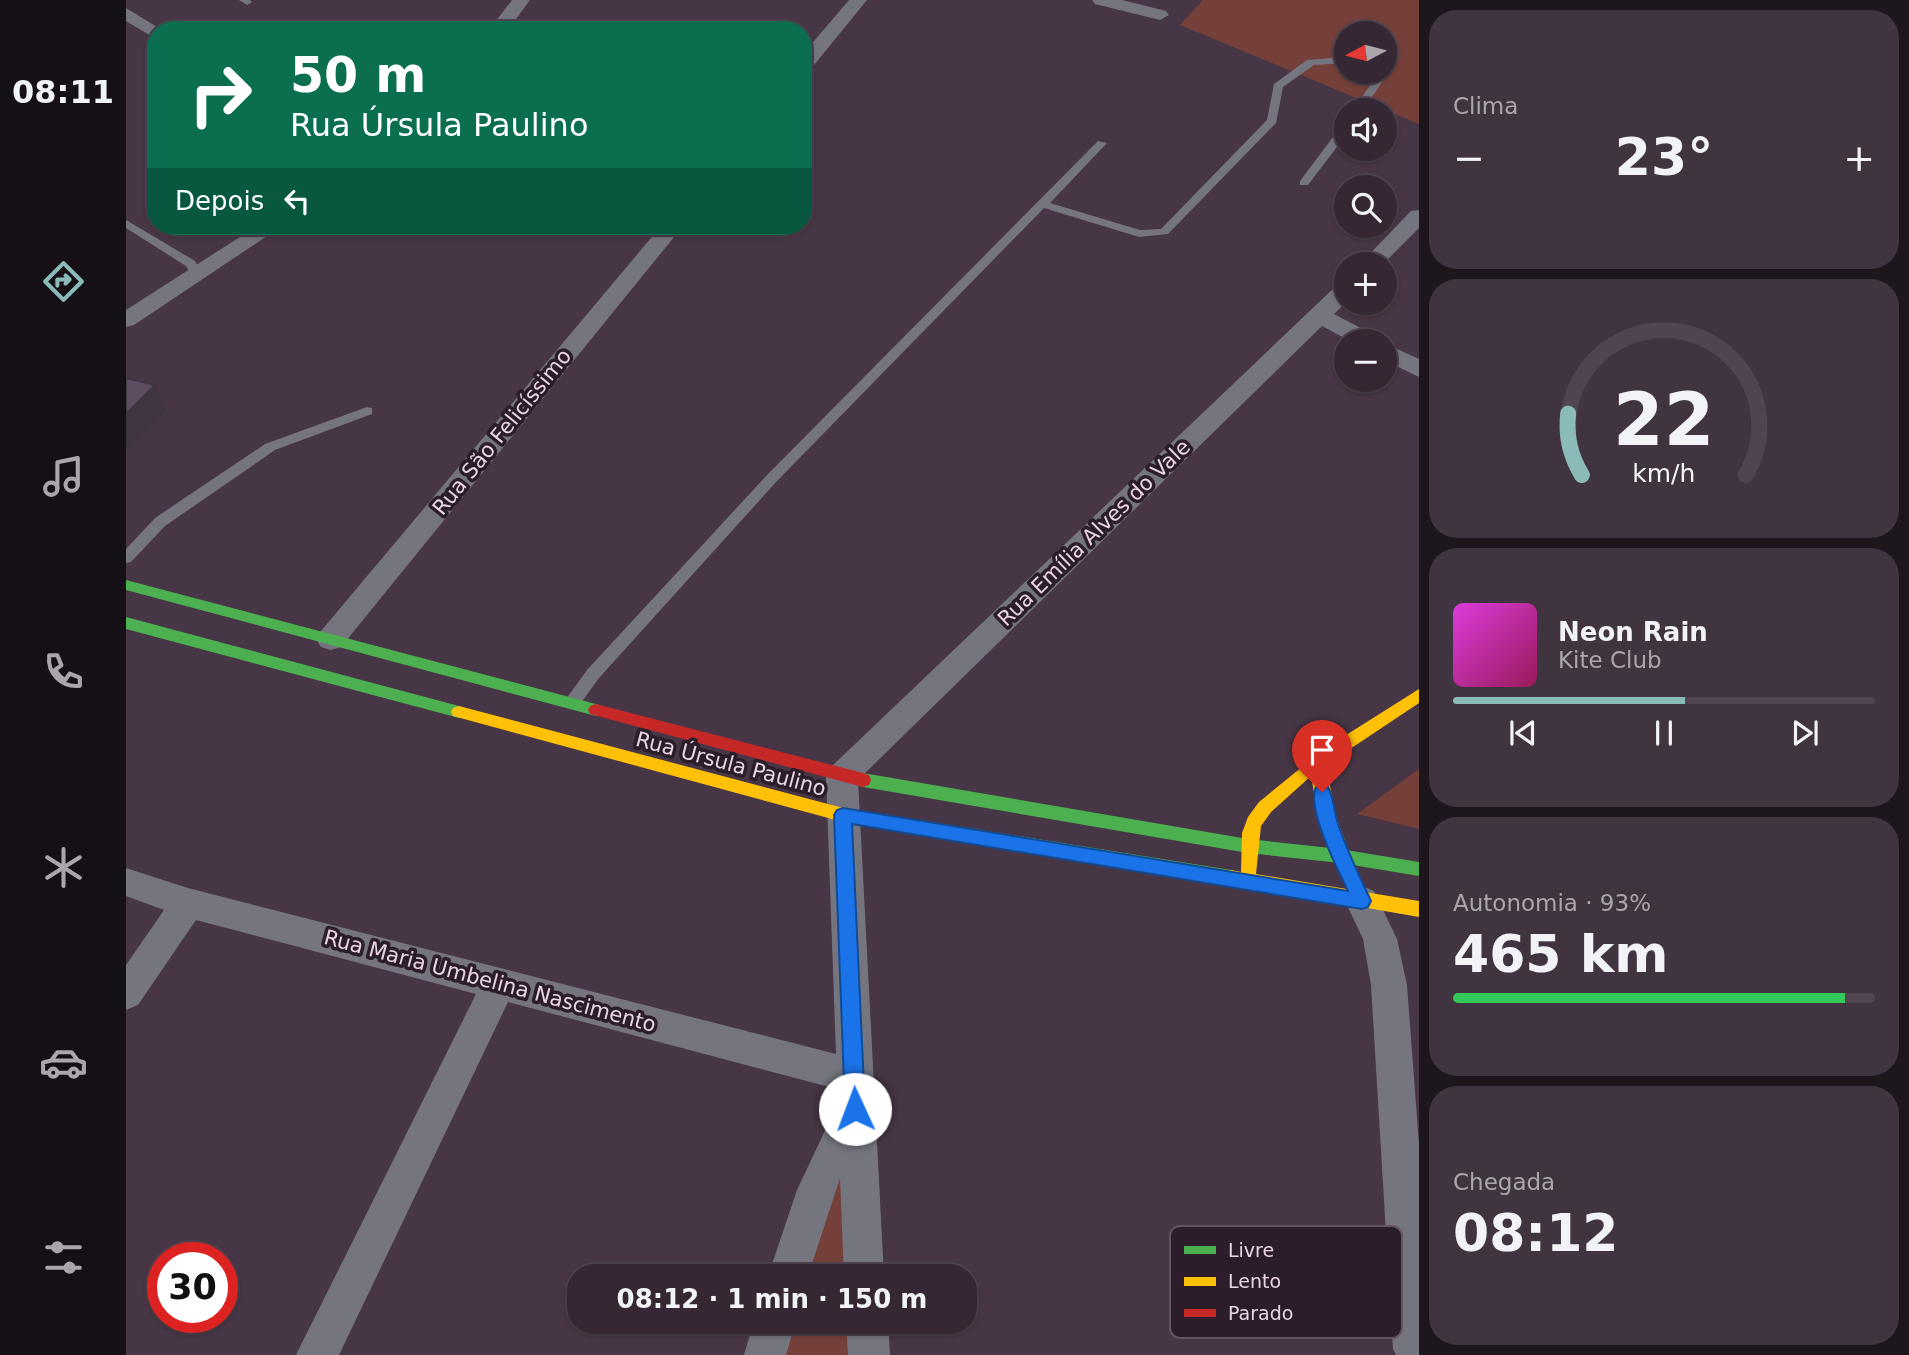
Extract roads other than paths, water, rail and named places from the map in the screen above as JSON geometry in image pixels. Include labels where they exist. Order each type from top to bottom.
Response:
[{"type":"main road","name":"Rua Úrsula Paulino","points":[[126,585],[842,776],[1248,846],[1340,856],[1419,869]]},
{"type":"main road","name":"Rua Úrsula Paulino","points":[[126,623],[843,815],[1419,909]]},
{"type":"main road","points":[[1250,883],[1248,846],[1255,820],[1318,766],[1419,695]]},
{"type":"main road","points":[[1318,766],[1327,817],[1340,856],[1362,901]]},
{"type":"main road","points":[[1237,814],[1272,803]]},
{"type":"main road","points":[[1155,830],[1203,822]]},
{"type":"street","points":[[505,21],[522,0]]},
{"type":"street","points":[[812,55],[858,0]]},
{"type":"street","points":[[1104,0],[1160,15]]},
{"type":"street","points":[[126,13],[147,28]]},
{"type":"street","points":[[1383,252],[1419,216]]},
{"type":"street","points":[[126,320],[257,235]]},
{"type":"street","name":"Rua São Felicíssimo","points":[[331,639],[665,235]]},
{"type":"street","name":"Rua Emília Alves do Vale","points":[[842,776],[1334,301]]},
{"type":"street","points":[[1320,315],[1346,329]]},
{"type":"street","points":[[1397,357],[1419,369]]},
{"type":"street","points":[[842,776],[863,1264]]},
{"type":"street","name":"Rua Maria Umbelina Nascimento","points":[[126,882],[188,903],[499,983],[855,1093]]},
{"type":"street","points":[[1362,901],[1380,939],[1389,985],[1414,1349]]},
{"type":"street","points":[[126,994],[188,903]]},
{"type":"street","points":[[317,1355],[499,983]]},
{"type":"street","points":[[792,1264],[814,1191],[855,1093]]},
{"type":"street","points":[[765,1355],[771,1334]]},
{"type":"street","points":[[868,1334],[869,1355]]},
{"type":"lane","points":[[1042,204],[1139,234],[1164,232],[1272,121],[1278,86],[1311,62],[1334,61]]},
{"type":"lane","points":[[1367,98],[1378,84]]},
{"type":"lane","points":[[572,704],[593,674],[772,478],[1102,143]]},
{"type":"lane","points":[[1304,183],[1334,143]]},
{"type":"lane","points":[[126,223],[191,264],[197,274]]},
{"type":"lane","points":[[126,558],[160,522],[270,447],[367,411]]}]
